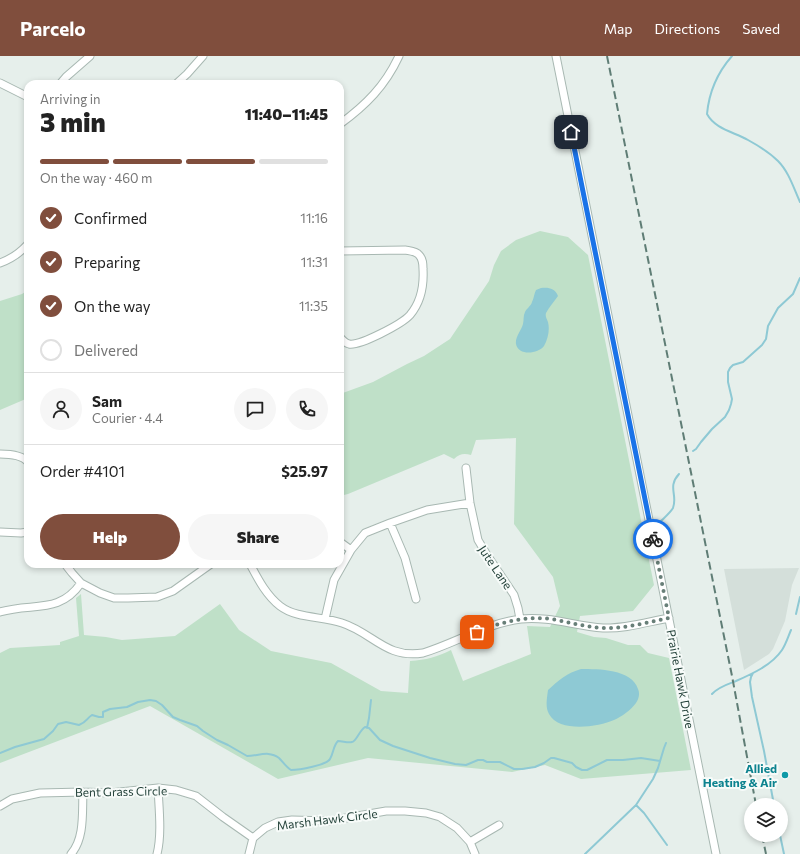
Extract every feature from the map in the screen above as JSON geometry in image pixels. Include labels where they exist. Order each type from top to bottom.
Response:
[{"type":"street","points":[[63,80],[90,56]]},
{"type":"street","points":[[180,80],[203,56]]},
{"type":"street","points":[[344,121],[363,107],[376,93],[393,69],[399,56]]},
{"type":"street","name":"Prairie Hawk Drive","points":[[556,56],[716,854]]},
{"type":"street","points":[[0,83],[24,95]]},
{"type":"street","points":[[0,263],[14,257],[24,248]]},
{"type":"street","points":[[344,251],[405,250],[416,252],[422,259],[423,275],[421,294],[418,302],[408,317],[391,329],[358,344],[348,344],[344,342]]},
{"type":"street","points":[[0,454],[10,454],[24,458]]},
{"type":"street","name":"Jute Lane","points":[[466,468],[470,503],[478,540],[491,562],[512,590],[520,619]]},
{"type":"street","points":[[344,562],[351,550],[365,533],[427,510],[470,503]]},
{"type":"street","points":[[390,523],[405,558],[416,599]]},
{"type":"street","points":[[0,532],[24,533]]},
{"type":"street","points":[[344,545],[351,550]]},
{"type":"street","points":[[68,568],[81,583],[100,593],[114,598],[157,597],[173,591],[205,568]]},
{"type":"street","points":[[252,568],[270,598],[281,607],[294,613],[340,622],[389,649],[403,654],[416,654],[430,651],[508,621],[520,619],[537,618],[602,628],[623,627],[669,618]]},
{"type":"street","points":[[324,619],[334,580],[341,568]]},
{"type":"street","points":[[0,612],[23,607],[53,605],[64,601],[75,592],[81,583]]},
{"type":"street","points":[[157,854],[159,848],[158,788]]},
{"type":"street","name":"Bent Grass Circle","points":[[0,806],[12,800],[40,793],[110,793],[158,788],[176,790],[196,796],[253,838]]},
{"type":"street","points":[[71,854],[76,849],[80,836],[82,792]]},
{"type":"street","name":"Marsh Hawk Circle","points":[[253,838],[265,828],[278,822],[292,820],[329,821],[386,811],[405,811],[426,813],[440,817],[457,828],[470,842],[475,854]]},
{"type":"street","points":[[470,842],[499,825]]},
{"type":"street","points":[[248,854],[253,838]]},
{"type":"shaded area","points":[[799,568],[792,585],[785,621],[773,649],[769,654],[744,670],[724,569]]},
{"type":"green space","points":[[540,231],[568,237],[588,255],[654,585],[633,611],[580,616],[577,632],[594,637],[606,638],[628,645],[640,645],[648,653],[669,658],[691,770],[581,779],[545,765],[512,772],[368,758],[278,779],[150,706],[0,763],[0,653],[10,648],[60,645],[60,642],[79,636],[76,598],[81,594],[84,635],[122,640],[175,636],[220,604],[239,630],[271,651],[331,663],[381,691],[408,693],[410,661],[431,658],[451,650],[463,681],[531,654],[527,626],[550,627],[560,606],[553,577],[514,524],[516,438],[476,440],[471,455],[462,454],[454,459],[444,454],[344,495],[344,393],[373,382],[424,356],[450,339],[489,281],[494,265],[501,251],[516,240]]},
{"type":"green space","points":[[24,293],[24,400],[0,410],[0,301]]},
{"type":"water","points":[[541,288],[551,289],[555,291],[558,296],[546,313],[549,328],[548,337],[541,349],[533,352],[524,352],[518,348],[516,339],[523,324],[525,312],[531,303],[536,290]]},
{"type":"water","points":[[581,669],[605,670],[629,677],[635,682],[639,691],[637,701],[626,713],[607,723],[579,727],[561,724],[554,720],[549,714],[547,708],[548,690],[563,677]]},
{"type":"waterway","points":[[732,56],[718,76],[712,90],[707,114],[710,119],[720,127],[743,137],[768,152],[778,161],[788,175],[800,202]]},
{"type":"waterway","points":[[693,451],[712,429],[725,417],[729,410],[732,399],[728,382],[728,372],[730,368],[733,365],[743,362],[762,345],[766,339],[768,326],[778,308],[793,294],[800,278]]},
{"type":"waterway","points":[[660,522],[673,508],[673,487],[679,474]]},
{"type":"waterway","points":[[796,614],[800,597]]},
{"type":"waterway","points":[[712,694],[717,689],[767,665],[783,648],[791,630]]},
{"type":"waterway","points":[[753,673],[750,682],[752,697],[773,798]]},
{"type":"waterway","points":[[0,753],[44,739],[58,724],[66,722],[79,725],[84,723],[92,715],[103,717],[103,712],[110,709],[127,707],[138,702],[150,700],[156,701],[162,705],[173,717],[197,726],[217,740],[247,756],[271,754],[279,758],[291,770],[312,767],[328,761],[338,741],[353,742],[365,727],[369,728],[380,740],[393,746],[430,758],[455,764],[466,765],[478,760],[483,760],[487,762],[500,762],[514,769],[522,769],[535,767],[551,758],[554,758],[572,763],[582,770],[587,770],[607,760],[641,758],[660,761]]},
{"type":"waterway","points":[[367,728],[371,700]]},
{"type":"waterway","points":[[585,854],[636,805],[653,779],[666,743]]},
{"type":"waterway","points":[[636,805],[644,813],[667,845]]},
{"type":"waterway","points":[[781,842],[784,854]]},
{"type":"railway","points":[[607,56],[732,676],[755,798]]},
{"type":"railway","points":[[763,842],[766,854]]},
{"type":"way so far","points":[[477,632],[508,621],[520,619],[537,618],[584,626],[612,628],[669,618],[653,539]]},
{"type":"place","name":"Allied Heating & Air","points":[[785,775]]},
{"type":"route","points":[[571,132],[653,539]]}]
